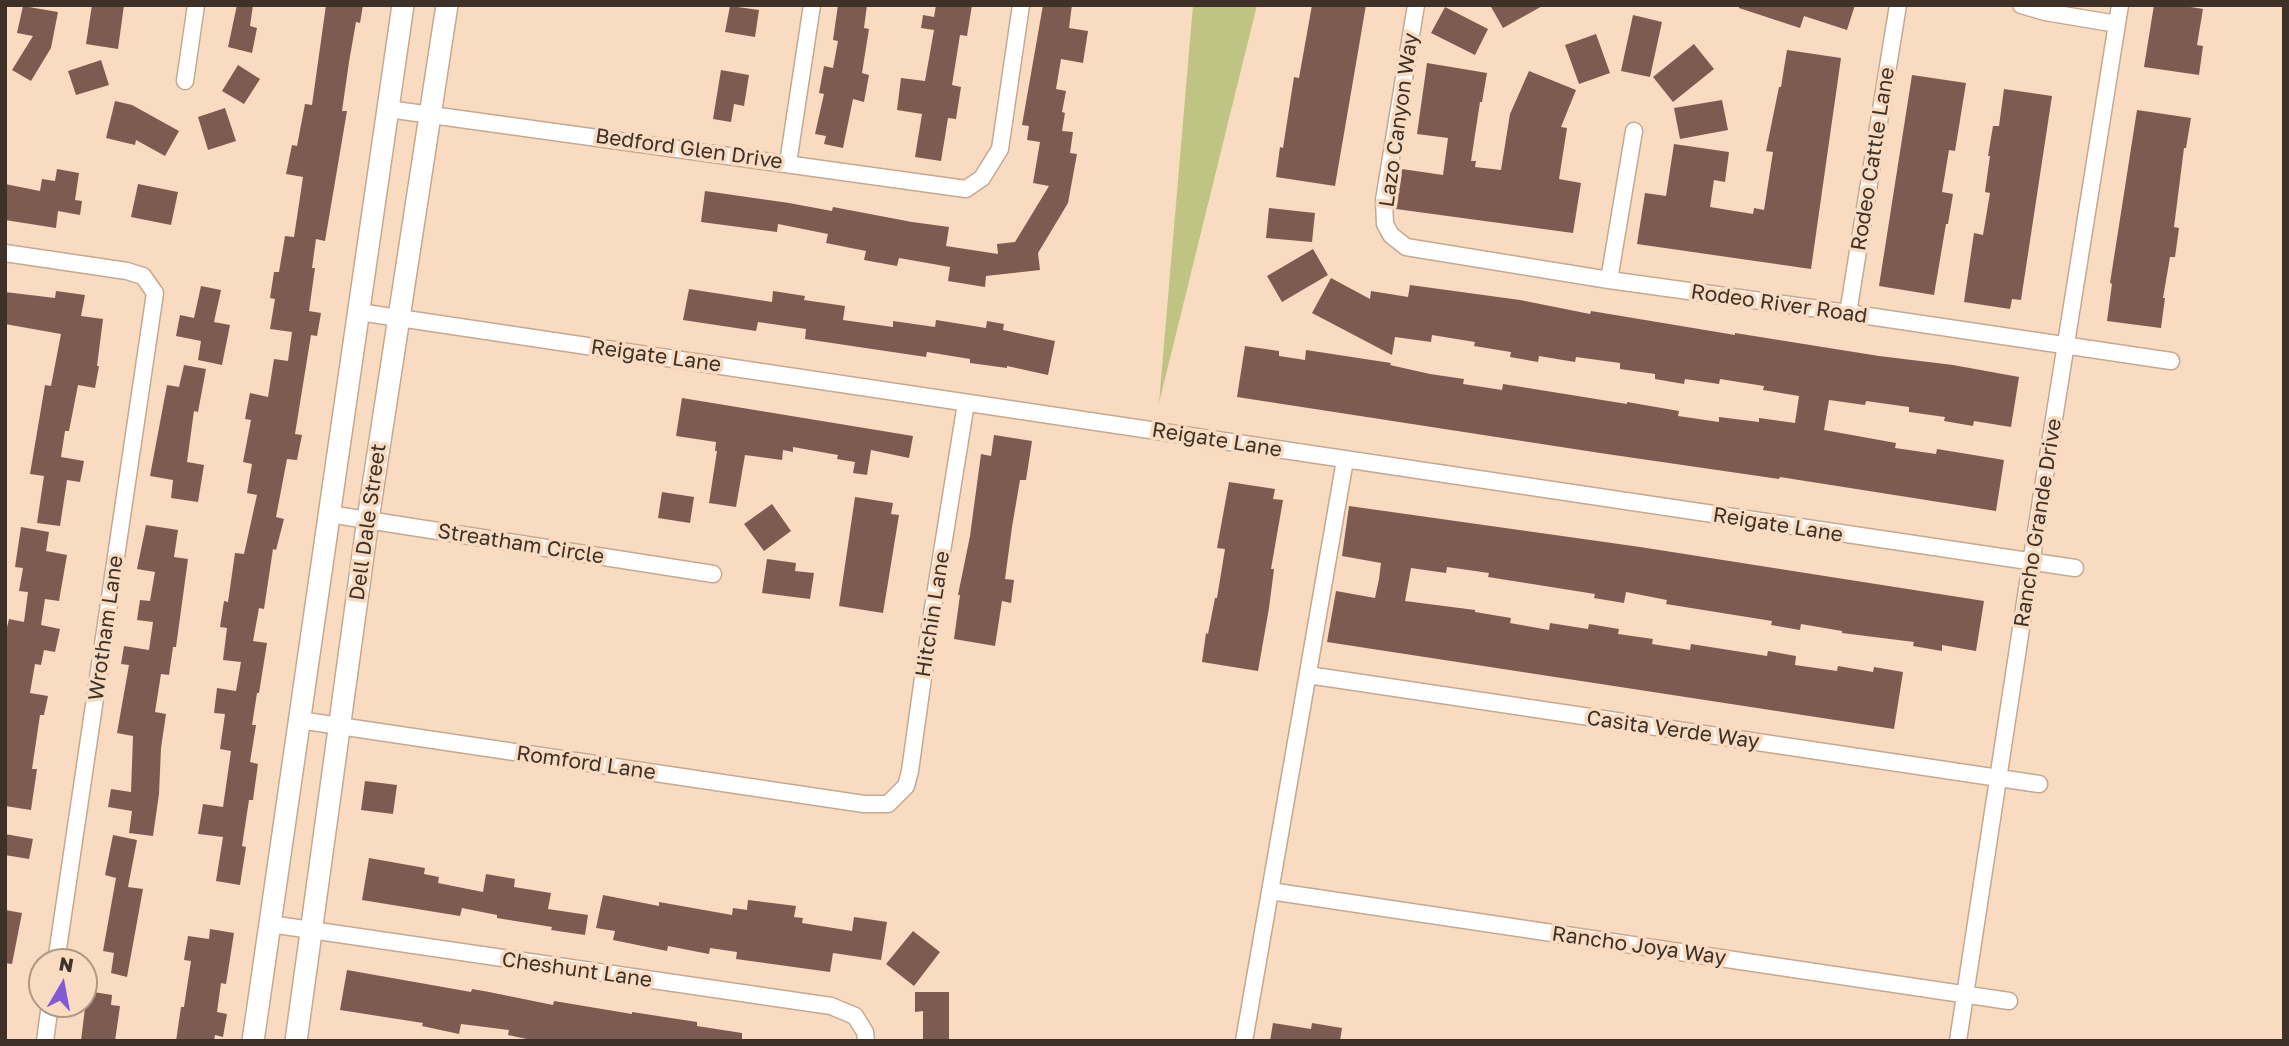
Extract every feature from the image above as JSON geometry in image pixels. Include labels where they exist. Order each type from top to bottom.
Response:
[{"type":"main road","name":"Dell Dale Street","points":[[253,1041],[403,5]]},
{"type":"main road","name":"Dell Dale Street","points":[[296,1041],[368,519],[447,5]]},
{"type":"street","points":[[185,80],[196,5]]},
{"type":"street","points":[[788,163],[812,5]]},
{"type":"street","name":"Bedford Glen Drive","points":[[388,108],[966,189],[984,175],[1000,149],[1021,5]]},
{"type":"street","name":"Lazo Canyon Way","points":[[1391,234],[1385,224],[1384,200],[1416,5]]},
{"type":"street","name":"Rodeo Cattle Lane","points":[[1848,313],[1898,5]]},
{"type":"street","points":[[2021,5],[2045,12],[2117,24]]},
{"type":"street","name":"Rancho Grande Drive","points":[[1958,1041],[2120,5]]},
{"type":"street","points":[[1609,280],[1634,131]]},
{"type":"street","name":"Rodeo River Road","points":[[1391,234],[1406,247],[1418,249],[1609,280],[2171,361]]},
{"type":"street","name":"Wrotham Lane","points":[[5,253],[127,271],[143,276],[155,293],[58,948]]},
{"type":"street","name":"Reigate Lane","points":[[359,312],[2075,568]]},
{"type":"street","name":"Hitchin Lane","points":[[873,804],[888,804],[906,786],[910,771],[966,403]]},
{"type":"street","points":[[1244,1041],[1345,460]]},
{"type":"street","name":"Streatham Circle","points":[[330,513],[713,574]]},
{"type":"street","name":"Casita Verde Way","points":[[1307,675],[2039,784]]},
{"type":"street","name":"Romford Lane","points":[[299,720],[873,804]]},
{"type":"street","name":"Rancho Joya Way","points":[[1270,891],[2009,1001]]},
{"type":"street","name":"Cheshunt Lane","points":[[270,924],[831,1006],[855,1016],[866,1041]]},
{"type":"street","points":[[45,1041],[48,1018]]},
{"type":"shaded area","points":[[1193,5],[1257,5],[1159,403]]},
{"type":"building","points":[[92,5],[124,5],[118,49],[86,44]]},
{"type":"building","points":[[237,5],[253,5],[250,26],[257,28],[252,53],[228,47]]},
{"type":"building","points":[[326,5],[363,5],[360,23],[356,22],[349,62],[342,111],[347,111],[325,241],[316,239],[309,311],[321,313],[317,336],[311,335],[295,434],[302,435],[297,460],[287,459],[276,517],[284,519],[276,550],[273,549],[264,609],[259,608],[253,641],[267,643],[252,725],[256,725],[250,762],[258,764],[242,846],[246,847],[240,885],[216,881],[223,837],[198,834],[203,804],[223,807],[231,751],[220,749],[225,714],[214,713],[217,688],[236,691],[241,662],[223,660],[227,628],[220,627],[224,601],[228,602],[235,553],[244,554],[257,495],[247,493],[252,464],[243,462],[251,420],[245,419],[250,393],[268,397],[274,359],[288,361],[292,332],[270,329],[275,299],[270,298],[274,272],[279,272],[285,236],[294,237],[303,177],[286,174],[292,145],[297,146],[305,104],[312,105]]},
{"type":"building","points":[[838,5],[867,5],[864,28],[869,29],[862,73],[869,75],[864,102],[853,99],[843,148],[824,144],[826,136],[815,134],[824,94],[819,93],[824,66],[833,68],[838,41],[833,40]]},
{"type":"building","points":[[936,5],[972,5],[967,36],[960,35],[952,85],[961,87],[956,119],[948,118],[941,161],[915,157],[922,114],[897,110],[901,78],[925,81],[934,30],[921,28],[923,15],[934,17]]},
{"type":"building","points":[[1043,5],[1072,5],[1069,28],[1088,31],[1083,63],[1061,59],[1056,89],[1066,91],[1062,131],[1073,132],[1070,153],[1077,154],[1068,203],[1038,253],[1040,270],[986,276],[985,287],[948,281],[950,267],[899,258],[897,266],[864,260],[866,251],[826,243],[828,234],[778,224],[777,232],[701,222],[705,191],[832,211],[833,207],[949,227],[946,246],[998,254],[997,244],[1015,242],[1049,186],[1033,183],[1040,142],[1027,140],[1029,126],[1022,125]]},
{"type":"building","points":[[1312,5],[1366,5],[1335,186],[1276,177],[1294,77],[1299,78]]},
{"type":"building","points":[[1490,5],[1544,5],[1503,28]]},
{"type":"building","points":[[1739,5],[1855,5],[1847,30],[1804,16],[1800,28],[1739,8]]},
{"type":"building","points":[[2154,5],[2203,9],[2197,45],[2203,46],[2199,75],[2144,67]]},
{"type":"building","points":[[23,6],[58,12],[51,48],[31,81],[12,70],[33,36],[17,33]]},
{"type":"building","points":[[730,6],[759,10],[755,37],[725,32]]},
{"type":"building","points":[[1445,7],[1488,29],[1475,55],[1431,33]]},
{"type":"building","points":[[1633,15],[1662,22],[1650,77],[1621,71]]},
{"type":"building","points":[[1596,34],[1610,73],[1579,84],[1565,45]]},
{"type":"building","points":[[1694,44],[1714,69],[1673,102],[1653,77]]},
{"type":"building","points":[[1787,50],[1841,58],[1811,269],[1637,244],[1645,193],[1666,196],[1674,144],[1729,152],[1725,182],[1714,180],[1710,207],[1753,214],[1754,208],[1764,210],[1773,152],[1766,151]]},
{"type":"building","points":[[101,60],[109,85],[76,95],[68,71]]},
{"type":"building","points":[[1427,63],[1487,73],[1471,161],[1476,161],[1475,167],[1501,170],[1510,114],[1529,71],[1576,90],[1561,127],[1567,128],[1559,179],[1581,183],[1573,233],[1396,209],[1402,169],[1443,175],[1448,138],[1417,134]]},
{"type":"building","points":[[238,65],[260,79],[244,104],[222,91]]},
{"type":"building","points":[[721,70],[749,75],[744,106],[734,104],[731,122],[713,119]]},
{"type":"building","points":[[1912,75],[1966,83],[1955,151],[1949,150],[1942,192],[1953,194],[1934,295],[1879,286]]},
{"type":"building","points":[[2004,89],[2052,96],[2021,300],[2012,299],[2010,309],[1964,302],[1974,233],[1983,235],[1990,193],[1985,192],[1988,156],[1993,126],[1999,126]]},
{"type":"building","points":[[1722,100],[1728,130],[1680,139],[1674,108]]},
{"type":"building","points":[[115,101],[132,105],[179,131],[165,156],[136,140],[135,145],[106,138]]},
{"type":"building","points":[[225,108],[236,141],[208,150],[198,117]]},
{"type":"building","points":[[2137,110],[2191,118],[2184,148],[2174,227],[2179,228],[2175,257],[2170,257],[2161,328],[2107,321],[2110,283]]},
{"type":"building","points":[[57,169],[79,173],[75,200],[82,201],[80,215],[58,211],[56,228],[5,220],[5,184],[40,191],[42,179],[55,181]]},
{"type":"building","points":[[138,184],[178,192],[171,225],[131,217]]},
{"type":"building","points":[[1269,208],[1315,213],[1312,242],[1266,238]]},
{"type":"building","points":[[1313,249],[1328,275],[1282,302],[1267,276]]},
{"type":"building","points":[[1331,278],[1370,299],[1371,291],[1408,297],[1410,285],[2019,377],[2011,427],[1974,421],[1973,426],[1944,421],[1945,417],[1909,412],[1909,407],[1866,401],[1865,405],[1829,400],[1824,430],[1896,443],[1895,448],[1936,454],[1937,449],[2004,460],[1996,511],[1237,397],[1245,346],[1279,351],[1279,356],[1305,360],[1306,350],[1391,363],[1390,365],[1430,374],[1464,379],[1463,384],[1502,390],[1503,384],[1627,402],[1679,411],[1678,416],[1719,422],[1719,417],[1759,422],[1759,418],[1795,423],[1799,396],[1763,390],[1764,386],[1720,379],[1719,384],[1685,379],[1684,384],[1655,379],[1655,374],[1620,369],[1620,363],[1576,357],[1575,362],[1539,356],[1538,362],[1510,357],[1511,352],[1474,346],[1475,342],[1432,335],[1431,342],[1395,337],[1392,355],[1312,313]]},
{"type":"building","points":[[201,286],[221,290],[214,322],[230,325],[222,365],[198,360],[201,341],[176,336],[180,315],[194,318]]},
{"type":"building","points":[[689,289],[772,302],[773,291],[805,296],[804,300],[845,306],[843,320],[893,327],[893,321],[935,327],[936,320],[986,328],[987,321],[1004,324],[1003,330],[1055,341],[1048,375],[1007,366],[970,363],[970,359],[927,352],[926,357],[805,339],[806,329],[758,322],[756,331],[683,320]]},
{"type":"building","points":[[56,291],[85,295],[81,316],[103,319],[95,388],[78,385],[69,431],[65,431],[61,457],[84,461],[80,482],[67,480],[60,526],[37,523],[44,476],[30,474],[45,385],[51,386],[61,334],[5,324],[5,292],[55,298]]},
{"type":"building","points":[[184,365],[206,369],[198,412],[194,411],[187,462],[204,465],[198,502],[171,498],[173,480],[150,476],[167,385],[179,387]]},
{"type":"building","points":[[682,398],[913,436],[909,458],[871,450],[867,475],[853,473],[855,462],[837,459],[838,455],[793,447],[793,452],[783,450],[782,460],[745,455],[736,507],[709,503],[716,442],[676,436]]},
{"type":"building","points":[[994,435],[1032,441],[1026,480],[1020,480],[1005,579],[1014,580],[1011,603],[1002,601],[995,646],[954,639],[958,595],[970,536],[981,454],[991,456]]},
{"type":"building","points":[[1229,482],[1275,489],[1273,499],[1283,500],[1258,671],[1202,662],[1225,549],[1217,548]]},
{"type":"building","points":[[662,492],[694,497],[690,523],[658,518]]},
{"type":"building","points":[[855,497],[893,503],[891,514],[899,515],[883,613],[839,606]]},
{"type":"building","points":[[772,504],[791,531],[764,551],[744,524]]},
{"type":"building","points":[[1349,506],[1640,547],[1984,601],[1976,651],[1942,645],[1942,651],[1913,646],[1914,642],[1842,633],[1801,624],[1800,630],[1771,625],[1772,621],[1666,604],[1667,600],[1626,592],[1624,603],[1594,598],[1595,594],[1488,577],[1489,573],[1447,567],[1446,573],[1411,568],[1405,601],[1475,610],[1511,618],[1510,623],[1549,630],[1550,623],[1588,629],[1589,624],[1619,629],[1618,634],[1653,639],[1652,644],[1690,650],[1691,644],[1767,656],[1768,651],[1796,656],[1795,665],[1837,671],[1838,666],[1873,672],[1874,667],[1903,672],[1894,729],[1327,642],[1336,591],[1375,598],[1379,579],[1381,563],[1342,556]]},
{"type":"building","points":[[146,525],[178,530],[174,557],[188,559],[176,647],[173,647],[169,675],[161,674],[155,712],[166,714],[153,836],[129,833],[132,811],[108,807],[111,789],[131,792],[133,736],[117,733],[129,665],[121,664],[124,646],[149,650],[153,622],[137,620],[140,600],[150,601],[155,572],[137,569]]},
{"type":"building","points":[[21,527],[49,532],[46,551],[67,555],[59,601],[45,599],[41,625],[60,629],[55,652],[44,650],[41,665],[35,664],[30,693],[48,696],[44,715],[40,715],[32,769],[37,769],[31,810],[5,806],[5,636],[9,619],[24,622],[28,592],[19,591],[23,568],[15,567]]},
{"type":"building","points":[[767,559],[796,563],[795,571],[814,573],[810,599],[762,593]]},
{"type":"building","points":[[365,781],[397,785],[393,814],[361,810]]},
{"type":"building","points":[[5,834],[33,839],[29,859],[5,855]]},
{"type":"building","points":[[113,835],[137,840],[128,887],[143,889],[127,977],[111,973],[114,953],[103,951],[116,878],[105,875]]},
{"type":"building","points":[[369,858],[425,868],[424,874],[439,877],[438,883],[483,892],[486,874],[515,879],[514,887],[551,893],[548,909],[588,915],[585,935],[551,930],[552,927],[497,918],[497,915],[462,908],[460,916],[362,900]]},
{"type":"building","points":[[603,895],[659,906],[659,902],[732,915],[733,908],[747,910],[748,900],[796,906],[794,917],[803,918],[802,923],[852,931],[854,917],[887,922],[881,960],[833,953],[830,972],[736,959],[737,952],[710,948],[709,954],[668,946],[667,951],[613,940],[615,931],[596,928]]},
{"type":"building","points":[[5,910],[22,913],[12,964],[5,963]]},
{"type":"building","points":[[210,929],[234,933],[226,984],[221,983],[217,1012],[227,1014],[223,1037],[215,1035],[214,1041],[176,1041],[191,961],[184,960],[188,936],[209,939]]},
{"type":"building","points":[[913,931],[940,952],[914,986],[886,964]]},
{"type":"building","points":[[347,970],[471,992],[472,989],[553,1005],[554,1001],[697,1022],[697,1026],[742,1033],[742,1041],[536,1041],[508,1035],[509,1030],[461,1024],[459,1034],[422,1026],[423,1023],[340,1010]]},
{"type":"building","points":[[915,992],[949,992],[949,1041],[923,1041],[923,1011],[915,1012]]},
{"type":"building","points":[[98,993],[112,995],[111,1005],[120,1006],[115,1041],[81,1041],[84,1018],[98,1018]]},
{"type":"building","points":[[1273,1023],[1311,1029],[1312,1023],[1342,1028],[1340,1041],[1270,1041]]}]
